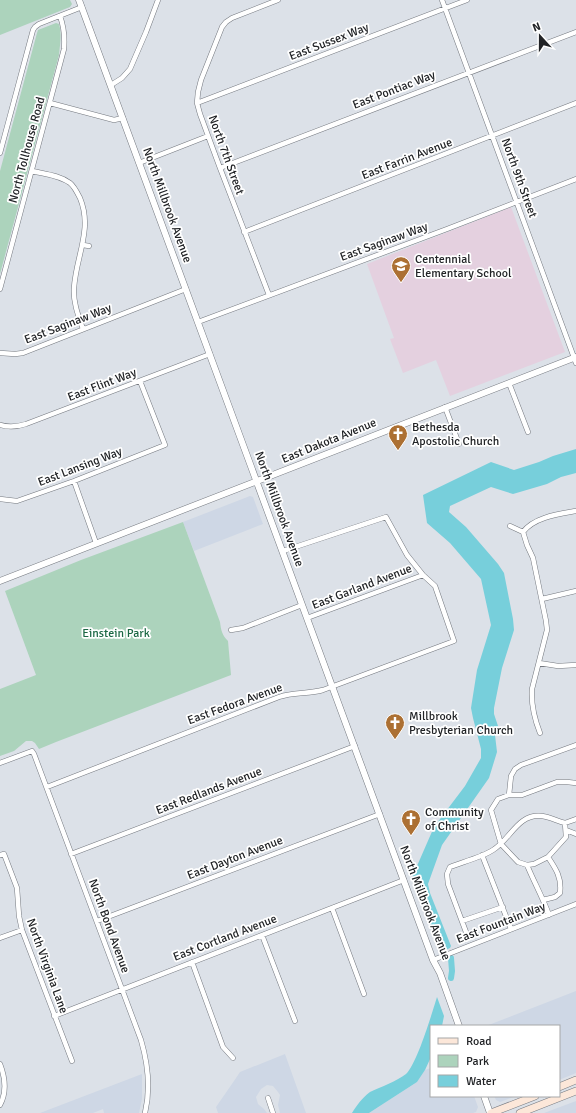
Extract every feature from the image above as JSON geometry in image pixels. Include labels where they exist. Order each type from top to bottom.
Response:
[{"type":"main road","points":[[560,1086],[576,1080]]},
{"type":"main road","points":[[520,1113],[576,1091]]},
{"type":"main road","points":[[490,1113],[532,1097]]},
{"type":"street","name":"North Millbrook Avenue","points":[[79,0],[258,481],[332,687],[459,1025]]},
{"type":"street","points":[[110,85],[122,78],[130,69],[158,0]]},
{"type":"street","name":"North 7th Street","points":[[269,295],[208,136],[197,103],[201,80],[219,33],[226,22],[239,15],[278,0]]},
{"type":"street","name":"North 9th Street","points":[[442,0],[575,359]]},
{"type":"street","name":"East Sussex Way","points":[[197,103],[467,0]]},
{"type":"street","points":[[0,153],[33,30],[39,24],[82,7]]},
{"type":"street","name":"North Tollhouse Road","points":[[0,289],[64,49],[65,38],[60,16]]},
{"type":"street","name":"East Pontiac Way","points":[[220,168],[576,32]]},
{"type":"street","points":[[50,103],[114,120],[123,118]]},
{"type":"street","name":"East Farrin Avenue","points":[[244,232],[576,103]]},
{"type":"street","points":[[139,163],[208,136]]},
{"type":"street","points":[[32,171],[62,178],[71,184],[81,200],[85,219],[85,230],[75,277],[74,289],[75,307],[83,329]]},
{"type":"street","name":"East Saginaw Way","points":[[198,322],[440,232],[576,179]]},
{"type":"street","points":[[82,245],[89,246]]},
{"type":"street","name":"East Saginaw Way","points":[[0,353],[23,353],[186,289]]},
{"type":"street","name":"East Flint Way","points":[[0,425],[17,427],[26,424],[210,354]]},
{"type":"street","name":"East Dakota Avenue","points":[[0,581],[445,407],[575,359]]},
{"type":"street","name":"East Lansing Way","points":[[0,499],[17,501],[74,481],[165,445],[140,381]]},
{"type":"street","points":[[509,383],[528,432]]},
{"type":"street","points":[[445,407],[459,444]]},
{"type":"street","points":[[74,481],[96,543]]},
{"type":"street","points":[[523,532],[532,523],[553,516],[576,511]]},
{"type":"street","points":[[283,551],[386,517],[407,555],[423,575]]},
{"type":"street","points":[[510,526],[523,532],[533,558],[545,614],[547,630],[532,689],[531,699],[532,709],[540,733]]},
{"type":"street","name":"East Garland Avenue","points":[[307,618],[423,575]]},
{"type":"street","name":"East Fedora Avenue","points":[[47,787],[279,697],[291,694],[318,692],[454,641],[435,586],[423,575]]},
{"type":"street","points":[[542,598],[576,591]]},
{"type":"street","name":"East Garland Avenue","points":[[231,630],[243,628],[302,605]]},
{"type":"street","points":[[539,663],[558,666],[576,665]]},
{"type":"street","name":"East Redlands Avenue","points":[[71,854],[355,746]]},
{"type":"street","points":[[508,795],[515,769],[521,765],[576,746]]},
{"type":"street","name":"North Bond Avenue","points":[[0,763],[32,750],[34,754],[141,1040],[147,1064],[149,1089],[145,1113]]},
{"type":"street","points":[[565,823],[566,837],[548,857],[527,866],[518,862],[501,844],[491,810],[498,799],[508,795],[522,795],[557,782],[576,783]]},
{"type":"street","name":"East Dayton Avenue","points":[[97,922],[380,814]]},
{"type":"street","points":[[466,932],[448,884],[447,874],[450,868],[493,850],[501,844],[521,822],[536,816],[552,818],[565,823],[576,819]]},
{"type":"street","points":[[566,830],[576,834]]},
{"type":"street","name":"North Virginia Lane","points":[[2,854],[17,888],[19,916],[22,930],[72,1061]]},
{"type":"street","points":[[482,855],[512,929]]},
{"type":"street","points":[[544,900],[555,897],[560,893],[561,887],[558,872],[548,857]]},
{"type":"street","points":[[527,866],[539,893],[544,900],[549,914]]},
{"type":"street","name":"East Cortland Avenue","points":[[54,1016],[404,880]]},
{"type":"street","name":"East Fountain Way","points":[[434,960],[576,904]]},
{"type":"street","points":[[462,921],[503,907]]},
{"type":"street","points":[[332,908],[364,994]]},
{"type":"street","points":[[0,938],[22,930]]},
{"type":"street","points":[[262,935],[295,1021]]},
{"type":"street","points":[[192,962],[223,1047],[233,1058]]},
{"type":"street","points":[[0,1064],[4,1079],[4,1092],[0,1106]]},
{"type":"street","points":[[484,1097],[490,1113]]},
{"type":"street","points":[[268,1098],[273,1113]]},
{"type":"shaded area","points":[[511,207],[565,352],[450,396],[436,360],[403,373],[390,339],[394,338],[367,264]]},
{"type":"shaded area","points":[[250,496],[253,497],[263,524],[194,551],[183,522]]},
{"type":"shaded area","points":[[576,991],[576,1073],[560,1080],[560,1025],[489,1025]]},
{"type":"shaded area","points":[[285,1054],[306,1113],[280,1113],[278,1105],[280,1095],[273,1086],[267,1085],[261,1089],[256,1097],[258,1104],[267,1113],[218,1113],[216,1107],[240,1072]]},
{"type":"shaded area","points":[[430,1068],[430,1097],[474,1097],[478,1107],[476,1112],[369,1113],[417,1082],[425,1070]]},
{"type":"shaded area","points":[[142,1074],[142,1099],[139,1113],[104,1113],[103,1109],[93,1113],[40,1113]]},
{"type":"shaded area","points":[[494,1097],[513,1097],[500,1102],[496,1100]]},
{"type":"shaded area","points":[[576,1101],[576,1113],[544,1113]]},
{"type":"green space","points":[[0,0],[70,0],[72,4],[70,7],[0,35]]},
{"type":"green space","points":[[56,23],[59,24],[60,32],[59,55],[0,274],[0,171],[38,30]]},
{"type":"green space","name":"Einstein Park","points":[[183,522],[220,622],[222,632],[228,641],[231,675],[39,749],[32,741],[26,741],[14,751],[0,756],[0,689],[36,675],[5,591],[81,560]]},
{"type":"water","points":[[576,449],[576,473],[561,477],[547,484],[513,494],[491,487],[450,506],[449,512],[466,527],[504,573],[514,630],[502,668],[494,708],[494,714],[500,732],[495,735],[497,752],[489,778],[442,845],[428,884],[430,893],[451,946],[443,951],[439,949],[410,868],[417,866],[434,827],[465,786],[481,758],[481,749],[471,708],[477,670],[491,625],[481,579],[450,543],[427,523],[423,495],[491,462],[514,470]]},
{"type":"water","points":[[437,997],[444,1016],[442,1025],[430,1025],[430,1059],[417,1082],[369,1113],[352,1113],[370,1092],[389,1084],[406,1074],[415,1060],[424,1038]]},
{"type":"waterway","points":[[451,958],[451,978]]},
{"type":"place","name":"Centennial Elementary School","points":[[401,283]]},
{"type":"place","name":"Bethesda Apostolic Church","points":[[398,451]]},
{"type":"place","name":"Millbrook Presbyterian Church","points":[[395,740]]},
{"type":"place","name":"Community of Christ","points":[[411,836]]}]
